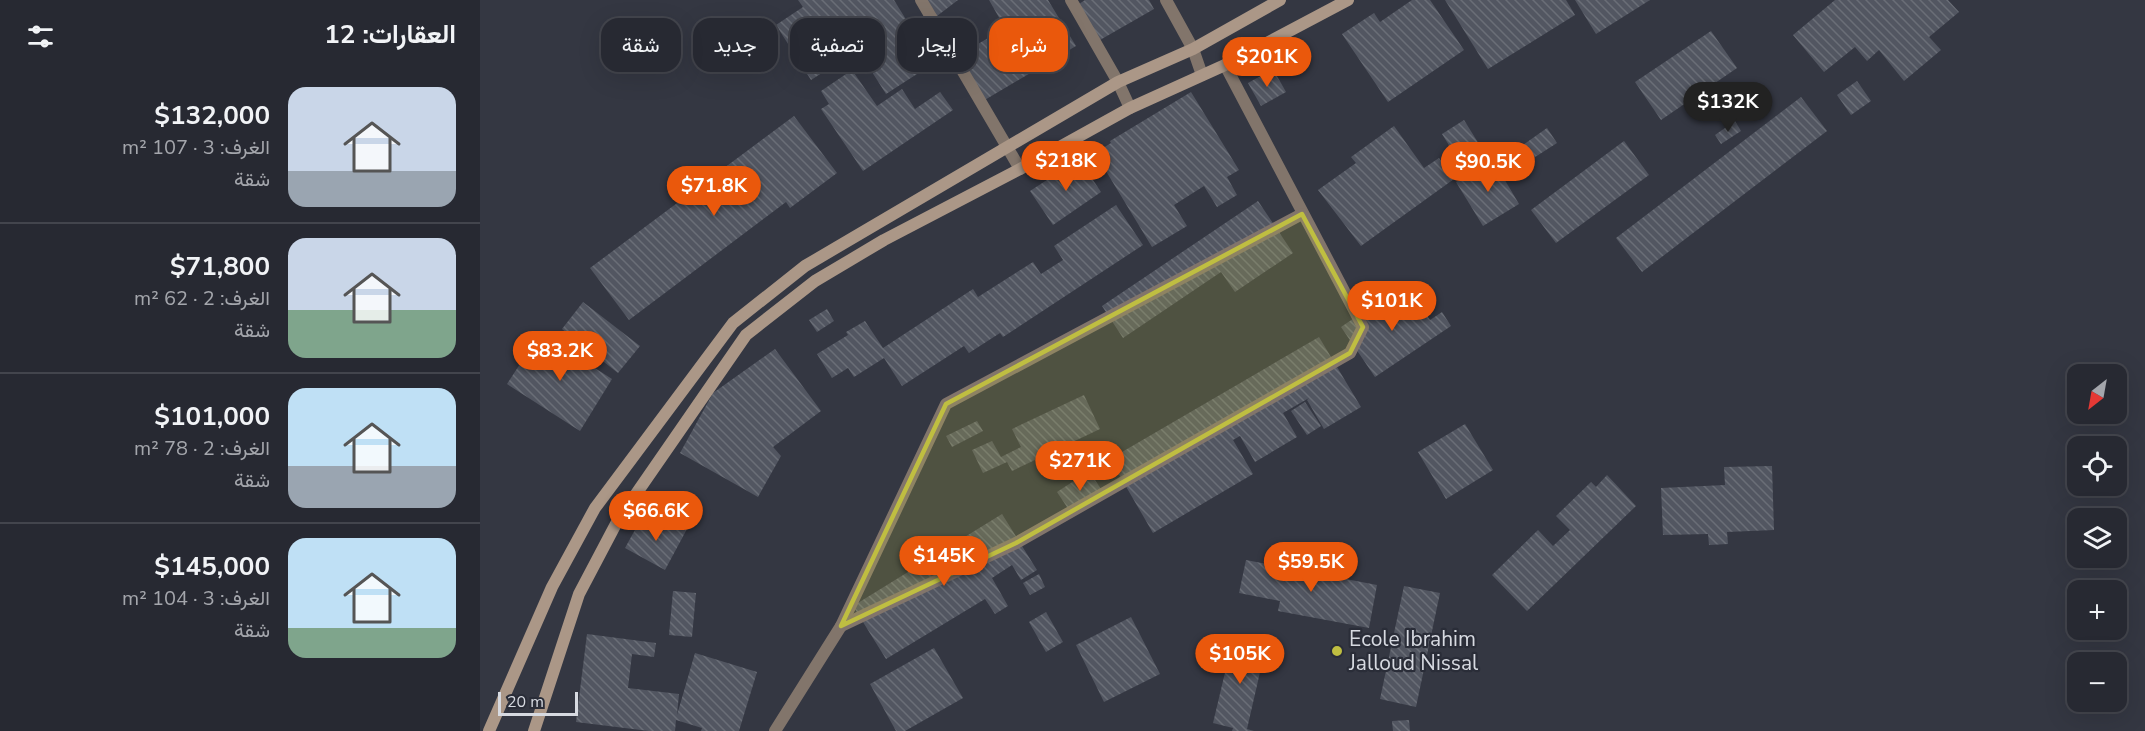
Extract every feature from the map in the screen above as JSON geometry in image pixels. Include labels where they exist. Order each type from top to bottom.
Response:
[{"type":"main road","points":[[489,731],[552,587],[595,508],[733,323],[805,266],[1118,82],[1193,49],[1280,0]]},
{"type":"main road","points":[[534,731],[579,594],[618,520],[746,335],[815,281],[884,240],[1130,108],[1225,64],[1348,0]]},
{"type":"street","points":[[921,0],[1020,169]]},
{"type":"street","points":[[1071,0],[1118,82],[1130,108]]},
{"type":"street","points":[[1166,0],[1193,49],[1202,75]]},
{"type":"street","points":[[841,626],[1016,543],[1350,353],[1363,327],[1225,64]]},
{"type":"street","points":[[775,731],[841,626],[946,404],[1302,214]]},
{"type":"highlighted area","points":[[1302,214],[1363,327],[1350,353],[1016,543],[841,626],[946,404]]},
{"type":"building","points":[[798,0],[894,0],[905,18],[897,18],[897,72],[920,72],[886,94],[872,72],[885,72],[885,18],[790,18],[790,47],[778,28],[778,24],[803,7]]},
{"type":"building","points":[[924,0],[958,0],[937,16]]},
{"type":"building","points":[[989,0],[1048,0],[1059,18],[999,18]]},
{"type":"building","points":[[1085,0],[1149,0],[1154,9],[1100,40],[1079,4]]},
{"type":"building","points":[[1412,0],[1430,0],[1464,50],[1388,102],[1342,34],[1374,13],[1380,22]]},
{"type":"building","points":[[1445,0],[1566,0],[1575,15],[1488,69]]},
{"type":"building","points":[[1575,0],[1650,0],[1596,34]]},
{"type":"building","points":[[1835,0],[1948,0],[1959,12],[1929,37],[1941,50],[1904,81],[1879,50],[1867,61],[1855,47],[1824,72],[1793,35]]},
{"type":"building","points":[[1711,31],[1737,68],[1661,120],[1635,82]]},
{"type":"building","points":[[1068,33],[1076,46],[1068,51]]},
{"type":"building","points":[[989,37],[989,72],[1032,72],[983,101],[965,72],[977,72],[977,45]]},
{"type":"building","points":[[1273,69],[1286,92],[1261,106],[1248,83]]},
{"type":"building","points":[[806,72],[824,72],[811,80]]},
{"type":"building","points":[[849,72],[853,72],[877,106],[902,89],[915,109],[940,92],[953,110],[863,171],[821,109],[829,104],[821,91]]},
{"type":"building","points":[[1857,81],[1871,101],[1851,115],[1837,95]]},
{"type":"building","points":[[1191,92],[1239,170],[1227,177],[1237,195],[1217,207],[1204,186],[1174,205],[1187,226],[1152,247],[1095,153],[1111,143],[1110,141]]},
{"type":"building","points":[[1801,97],[1827,131],[1642,272],[1616,238]]},
{"type":"building","points":[[794,116],[837,173],[790,208],[786,202],[629,320],[590,268]]},
{"type":"building","points":[[1464,120],[1487,157],[1465,171],[1442,134]]},
{"type":"building","points":[[1735,121],[1741,131],[1721,144],[1715,135]]},
{"type":"building","points":[[1394,126],[1424,168],[1439,158],[1454,179],[1361,246],[1318,190],[1356,163],[1351,157]]},
{"type":"building","points":[[1547,128],[1557,143],[1532,159],[1523,145]]},
{"type":"building","points":[[1624,141],[1649,175],[1556,243],[1531,210]]},
{"type":"building","points":[[1079,159],[1101,192],[1053,225],[1030,191]]},
{"type":"building","points":[[1493,160],[1519,204],[1483,226],[1456,182]]},
{"type":"building","points":[[1258,201],[1293,253],[1235,292],[1221,272],[1123,338],[1102,306]]},
{"type":"building","points":[[1116,205],[1143,245],[1003,337],[1000,333],[969,353],[964,346],[902,386],[884,358],[854,377],[848,368],[832,378],[817,354],[848,335],[846,332],[865,321],[883,348],[973,289],[978,297],[1033,262],[1041,274],[1063,260],[1054,246]]},
{"type":"building","points":[[1394,291],[1405,307],[1416,299],[1430,320],[1442,312],[1451,326],[1375,377],[1341,327]]},
{"type":"building","points":[[583,302],[640,346],[618,373],[562,329]]},
{"type":"building","points":[[827,309],[834,321],[817,332],[809,320]]},
{"type":"building","points":[[540,333],[612,379],[580,431],[507,384]]},
{"type":"building","points":[[1319,337],[1361,407],[1324,429],[1307,400],[1309,398],[1283,413],[1297,437],[1255,462],[1240,436],[1233,440],[1253,474],[1153,533],[1110,459]]},
{"type":"building","points":[[775,349],[821,411],[773,447],[781,456],[758,497],[680,453],[713,393]]},
{"type":"building","points":[[1084,395],[1100,429],[1012,471],[1007,462],[983,473],[972,450],[992,441],[1001,457],[1021,447],[1012,429]]},
{"type":"building","points":[[1305,402],[1321,426],[1307,435],[1291,411]]},
{"type":"building","points":[[977,421],[983,431],[952,447],[946,436]]},
{"type":"building","points":[[1465,424],[1493,470],[1446,499],[1418,452]]},
{"type":"building","points":[[1772,466],[1774,530],[1727,532],[1728,544],[1709,545],[1708,534],[1663,535],[1661,488],[1725,485],[1724,467]]},
{"type":"building","points":[[1089,471],[1103,492],[1071,513],[1057,492]]},
{"type":"building","points":[[1607,475],[1636,506],[1527,611],[1492,575],[1538,530],[1553,546],[1570,530],[1556,516],[1591,482],[1596,487]]},
{"type":"building","points":[[1002,514],[1037,570],[1021,580],[1012,565],[992,578],[1008,606],[995,614],[985,599],[886,659],[853,606]]},
{"type":"building","points":[[642,517],[664,529],[670,519],[687,529],[665,570],[625,548]]},
{"type":"building","points":[[1246,560],[1377,585],[1369,628],[1278,611],[1280,601],[1239,593]]},
{"type":"building","points":[[1039,574],[1045,587],[1030,595],[1023,583]]},
{"type":"building","points":[[1404,586],[1440,593],[1416,707],[1380,699]]},
{"type":"building","points":[[673,591],[696,593],[692,637],[669,635]]},
{"type":"building","points":[[1046,612],[1063,642],[1046,652],[1029,622]]},
{"type":"building","points":[[1131,617],[1160,674],[1104,702],[1076,645]]},
{"type":"building","points":[[587,634],[656,643],[654,657],[632,654],[628,688],[679,694],[677,715],[695,653],[757,672],[739,731],[701,731],[702,728],[676,720],[675,731],[649,731],[576,722]]},
{"type":"building","points":[[1233,639],[1266,646],[1247,729],[1254,731],[1232,731],[1233,728],[1213,723]]},
{"type":"building","points":[[934,648],[963,698],[905,731],[896,731],[870,684]]},
{"type":"building","points":[[1409,720],[1410,731],[1393,731],[1392,721]]},
{"type":"place","name":"Ecole Ibrahim Jalloud Nissal","points":[[1337,651]]}]
